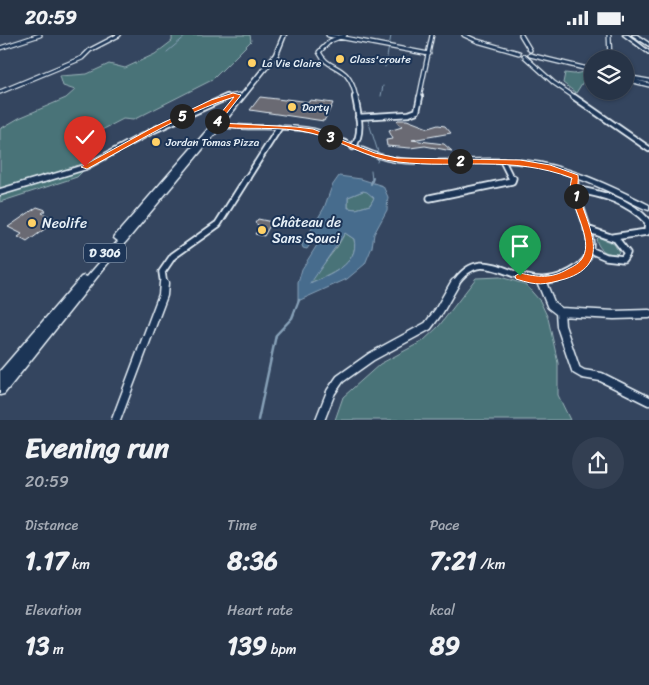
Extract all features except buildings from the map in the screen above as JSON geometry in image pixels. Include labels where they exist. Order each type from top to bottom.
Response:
[{"type":"highway","points":[[630,36],[649,46]]},
{"type":"highway","points":[[630,36],[649,54]]},
{"type":"main road","name":"D 306","points":[[0,379],[215,128],[276,53],[282,35]]},
{"type":"main road","name":"D 306","points":[[0,390],[100,267],[208,141],[215,128]]},
{"type":"main road","points":[[215,128],[279,128],[313,131],[374,155],[397,160],[503,161],[542,165],[575,176],[649,208]]},
{"type":"main road","points":[[215,128],[236,130]]},
{"type":"main road","points":[[208,141],[220,133],[261,128]]},
{"type":"street","points":[[0,48],[40,35]]},
{"type":"street","points":[[0,92],[82,58],[90,50],[119,35]]},
{"type":"street","points":[[328,35],[429,54]]},
{"type":"street","points":[[344,35],[326,44],[319,54],[322,59],[350,77],[354,90],[359,137],[353,147]]},
{"type":"street","points":[[358,117],[416,112],[423,89],[432,35]]},
{"type":"street","points":[[464,35],[504,49],[584,68]]},
{"type":"street","points":[[522,35],[525,54],[530,61],[560,87],[649,149]]},
{"type":"street","points":[[609,35],[610,50]]},
{"type":"street","points":[[634,80],[649,83]]},
{"type":"street","points":[[0,192],[85,167],[213,101],[230,95],[241,95]]},
{"type":"street","points":[[116,420],[163,295],[162,272],[173,256],[218,223],[279,128]]},
{"type":"street","points":[[430,198],[512,181],[513,178],[503,161]]},
{"type":"street","points":[[320,420],[339,380],[376,354],[428,327],[442,309],[460,275],[472,266],[498,267],[541,282],[566,275],[581,266],[590,251],[587,229],[574,189],[575,176]]},
{"type":"street","points":[[574,189],[602,195],[624,203],[642,214],[648,221],[647,232],[614,237],[587,229]]},
{"type":"street","points":[[590,251],[606,257],[623,259],[627,253],[624,246],[614,237]]},
{"type":"street","points":[[541,282],[551,305],[560,313],[649,314]]},
{"type":"street","points":[[560,313],[560,326],[576,370],[583,374],[601,377],[649,401]]},
{"type":"green space","points":[[172,35],[250,35],[251,41],[212,80],[133,120],[123,119],[100,131],[105,136],[87,153],[95,159],[77,177],[0,202],[0,129],[19,118],[66,98],[75,90],[63,86],[60,76],[87,74],[109,64],[125,68],[155,54],[172,41]]},
{"type":"green space","points":[[584,72],[584,80],[576,93],[563,83],[565,73],[574,74]]},
{"type":"green space","points":[[367,191],[374,198],[370,205],[356,209],[348,208],[348,197]]},
{"type":"green space","points":[[345,233],[354,239],[355,248],[352,256],[341,268],[310,284],[310,281],[337,247]]},
{"type":"green space","points":[[598,237],[614,244],[619,252],[613,254],[603,251],[597,243],[596,239]]},
{"type":"green space","points":[[500,277],[525,284],[540,301],[548,318],[558,363],[558,395],[570,420],[335,420],[343,397],[380,364],[423,341],[439,326],[476,278]]},
{"type":"water","points":[[339,176],[361,179],[383,186],[388,197],[387,210],[374,234],[372,247],[365,264],[347,279],[298,301],[298,283],[302,269],[322,237],[315,237],[307,249],[303,248],[302,245],[324,208],[332,186]],"holes":[[[363,191],[374,198],[370,205],[356,209],[348,208],[348,197]],[[345,233],[354,239],[355,248],[352,255],[341,268],[310,284]]]},
{"type":"waterway","points":[[167,52],[187,35]]},
{"type":"waterway","points":[[385,67],[391,36]]},
{"type":"waterway","points":[[381,96],[383,86]]},
{"type":"waterway","points":[[368,120],[378,152]]},
{"type":"waterway","points":[[371,171],[372,180]]},
{"type":"waterway","points":[[371,184],[373,178]]},
{"type":"waterway","points":[[258,420],[276,335],[292,318],[299,300]]},
{"type":"place","name":"Class'croute","points":[[340,59]]},
{"type":"place","name":"La Vie Claire","points":[[252,63]]},
{"type":"place","name":"Darty","points":[[292,107]]},
{"type":"place","name":"Jordan Tomas Pizza","points":[[156,142]]},
{"type":"place","name":"Neolife","points":[[32,223]]},
{"type":"place","name":"Château de Sans Souci","points":[[262,230]]},
{"type":"route","points":[[85,167],[213,101],[230,95],[239,95],[214,125],[313,131],[374,155],[397,160],[533,163],[575,176],[574,189],[587,229],[590,245],[587,258],[581,266],[566,275],[541,282],[520,276]]}]
